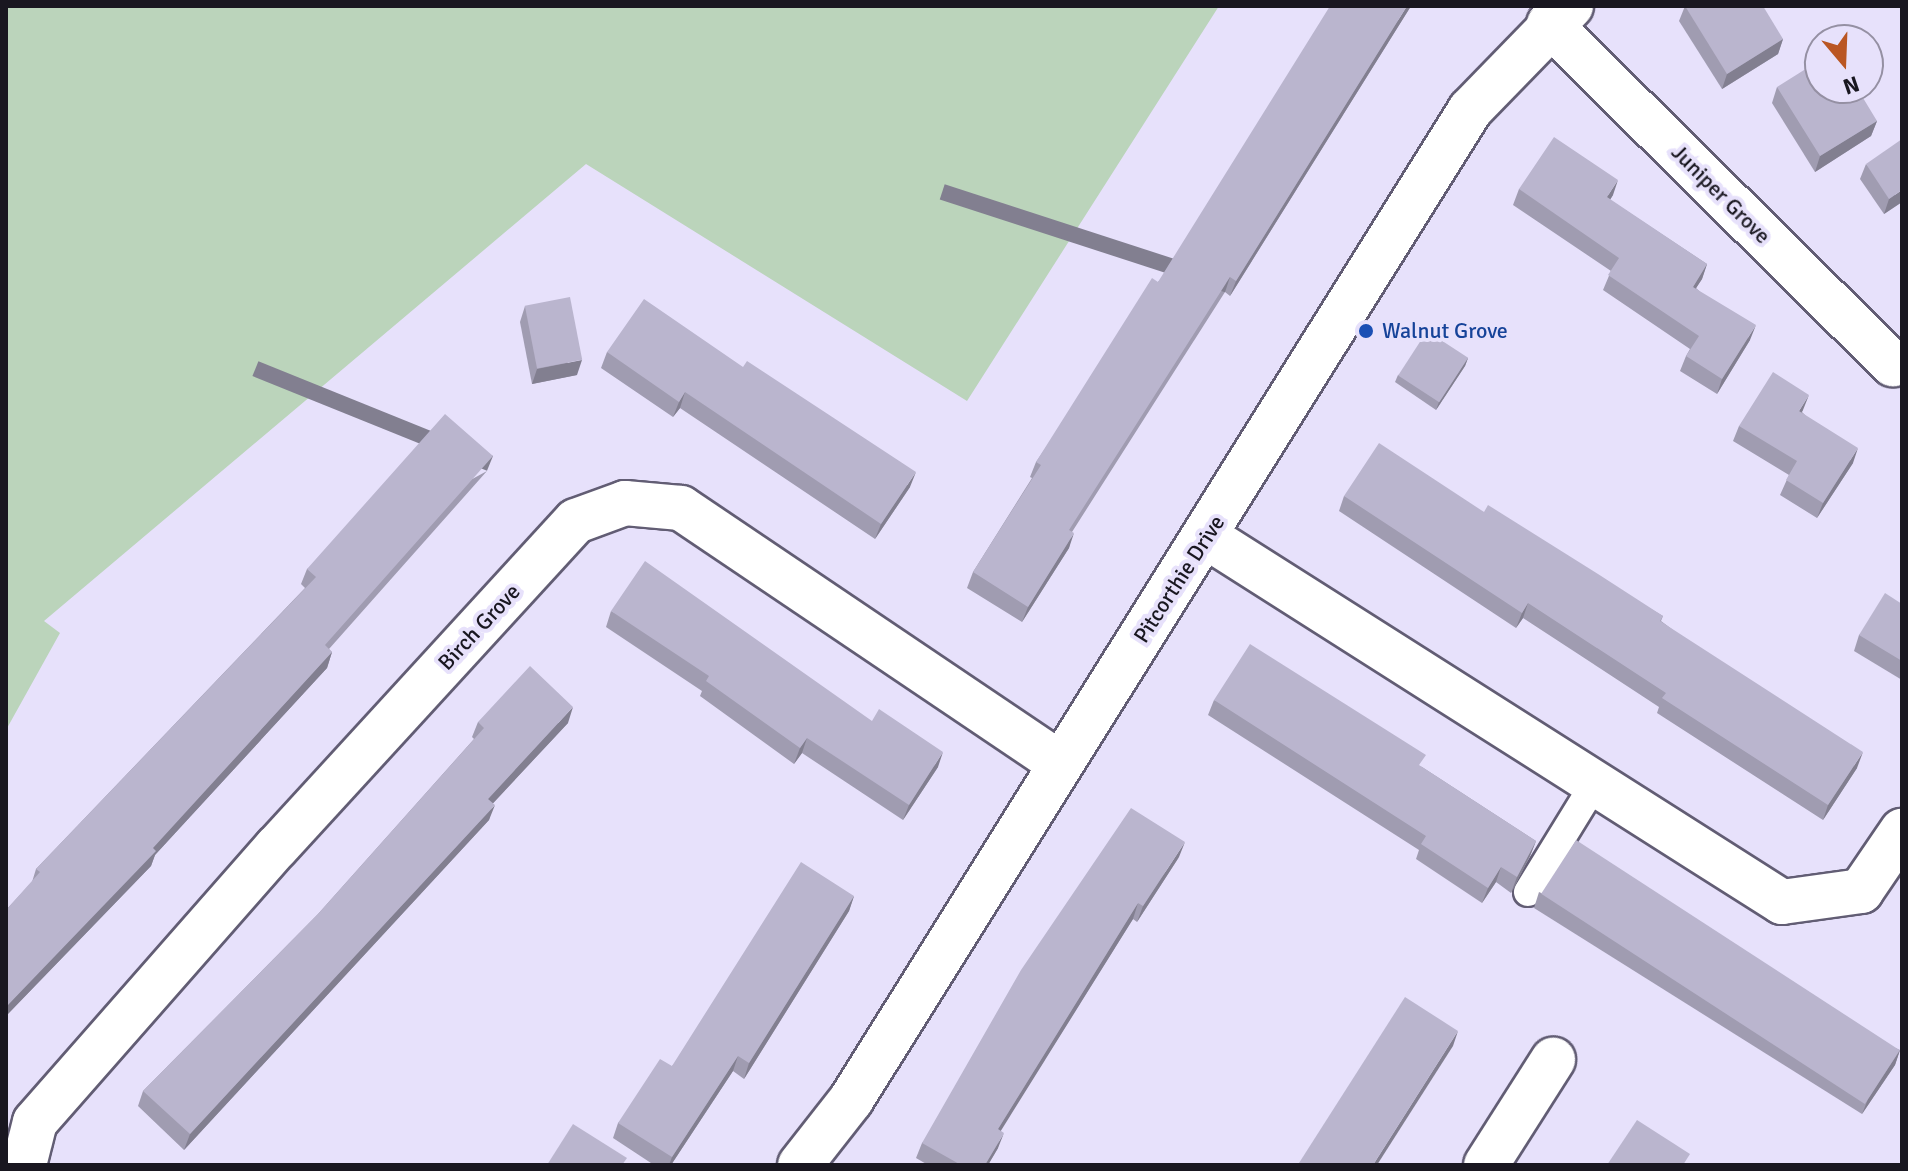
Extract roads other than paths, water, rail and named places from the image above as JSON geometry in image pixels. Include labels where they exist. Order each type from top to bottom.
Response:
[{"type":"street","name":"Juniper Grove","points":[[1560,15],[1893,364]]},
{"type":"street","name":"Pitcorthie Drive","points":[[800,1165],[851,1100],[1060,764],[1207,537],[1470,110],[1560,15]]},
{"type":"street","name":"Birch Grove","points":[[24,1165],[35,1122],[277,847],[576,521],[625,503],[681,508],[1060,764]]},
{"type":"street","points":[[1207,537],[1782,902],[1861,891],[1902,831]]},
{"type":"street","points":[[1486,1165],[1553,1060]]},
{"type":"lane","points":[[1528,892],[1595,783]]},
{"type":"place","name":"Walnut Grove","points":[[1366,331]]}]
